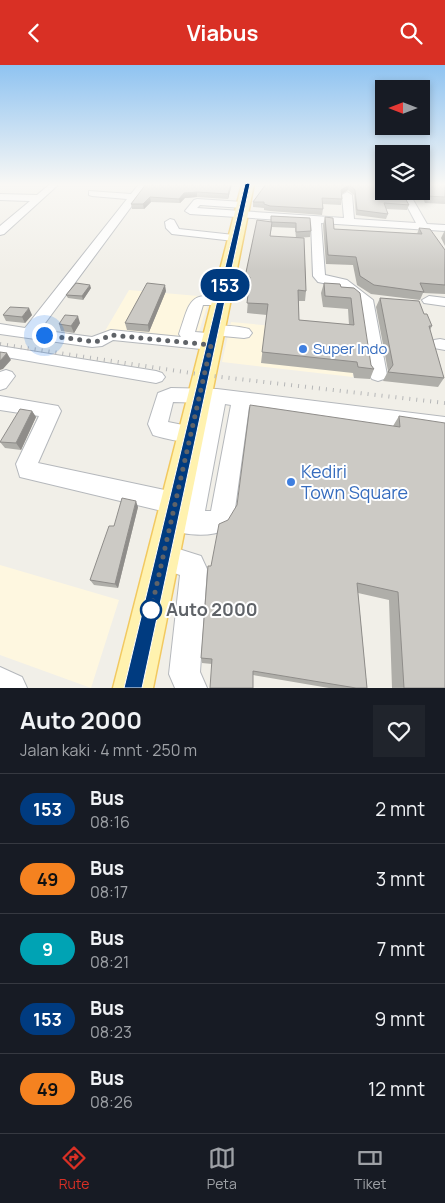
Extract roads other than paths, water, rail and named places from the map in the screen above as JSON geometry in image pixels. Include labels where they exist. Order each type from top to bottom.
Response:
[{"type":"main road","points":[[133,688],[163,557],[179,515],[191,434],[208,395],[213,338],[234,238],[234,213]]},
{"type":"street","points":[[3,228],[21,213]]},
{"type":"street","points":[[28,333],[121,213]]},
{"type":"street","points":[[264,213],[344,223]]},
{"type":"street","points":[[345,213],[342,229],[347,231],[445,228]]},
{"type":"street","points":[[414,213],[422,230]]},
{"type":"street","points":[[316,220],[319,276],[323,279],[342,283],[371,301],[378,375]]},
{"type":"street","points":[[170,222],[171,228],[176,233],[234,238]]},
{"type":"street","points":[[422,230],[445,235]]},
{"type":"street","points":[[429,300],[445,302]]},
{"type":"street","points":[[213,338],[191,337],[187,334],[197,303],[200,301],[222,302]]},
{"type":"street","points":[[0,329],[92,342],[111,335],[213,338],[244,333]]},
{"type":"street","points":[[0,351],[156,377]]},
{"type":"street","points":[[179,515],[208,395],[445,425]]},
{"type":"street","points":[[0,403],[51,411],[27,464],[28,470],[179,515],[218,522],[222,516],[241,399]]},
{"type":"street","points":[[163,557],[192,565],[194,569],[184,674],[191,688]]},
{"type":"street","points":[[0,683],[11,688]]},
{"type":"railway","points":[[0,344],[204,375],[445,403]]},
{"type":"place","name":"Super Indo","points":[[303,349]]},
{"type":"place","name":"Kediri Town Square","points":[[291,482]]},
{"type":"place","name":"Auto 2000","points":[[151,610]]}]
